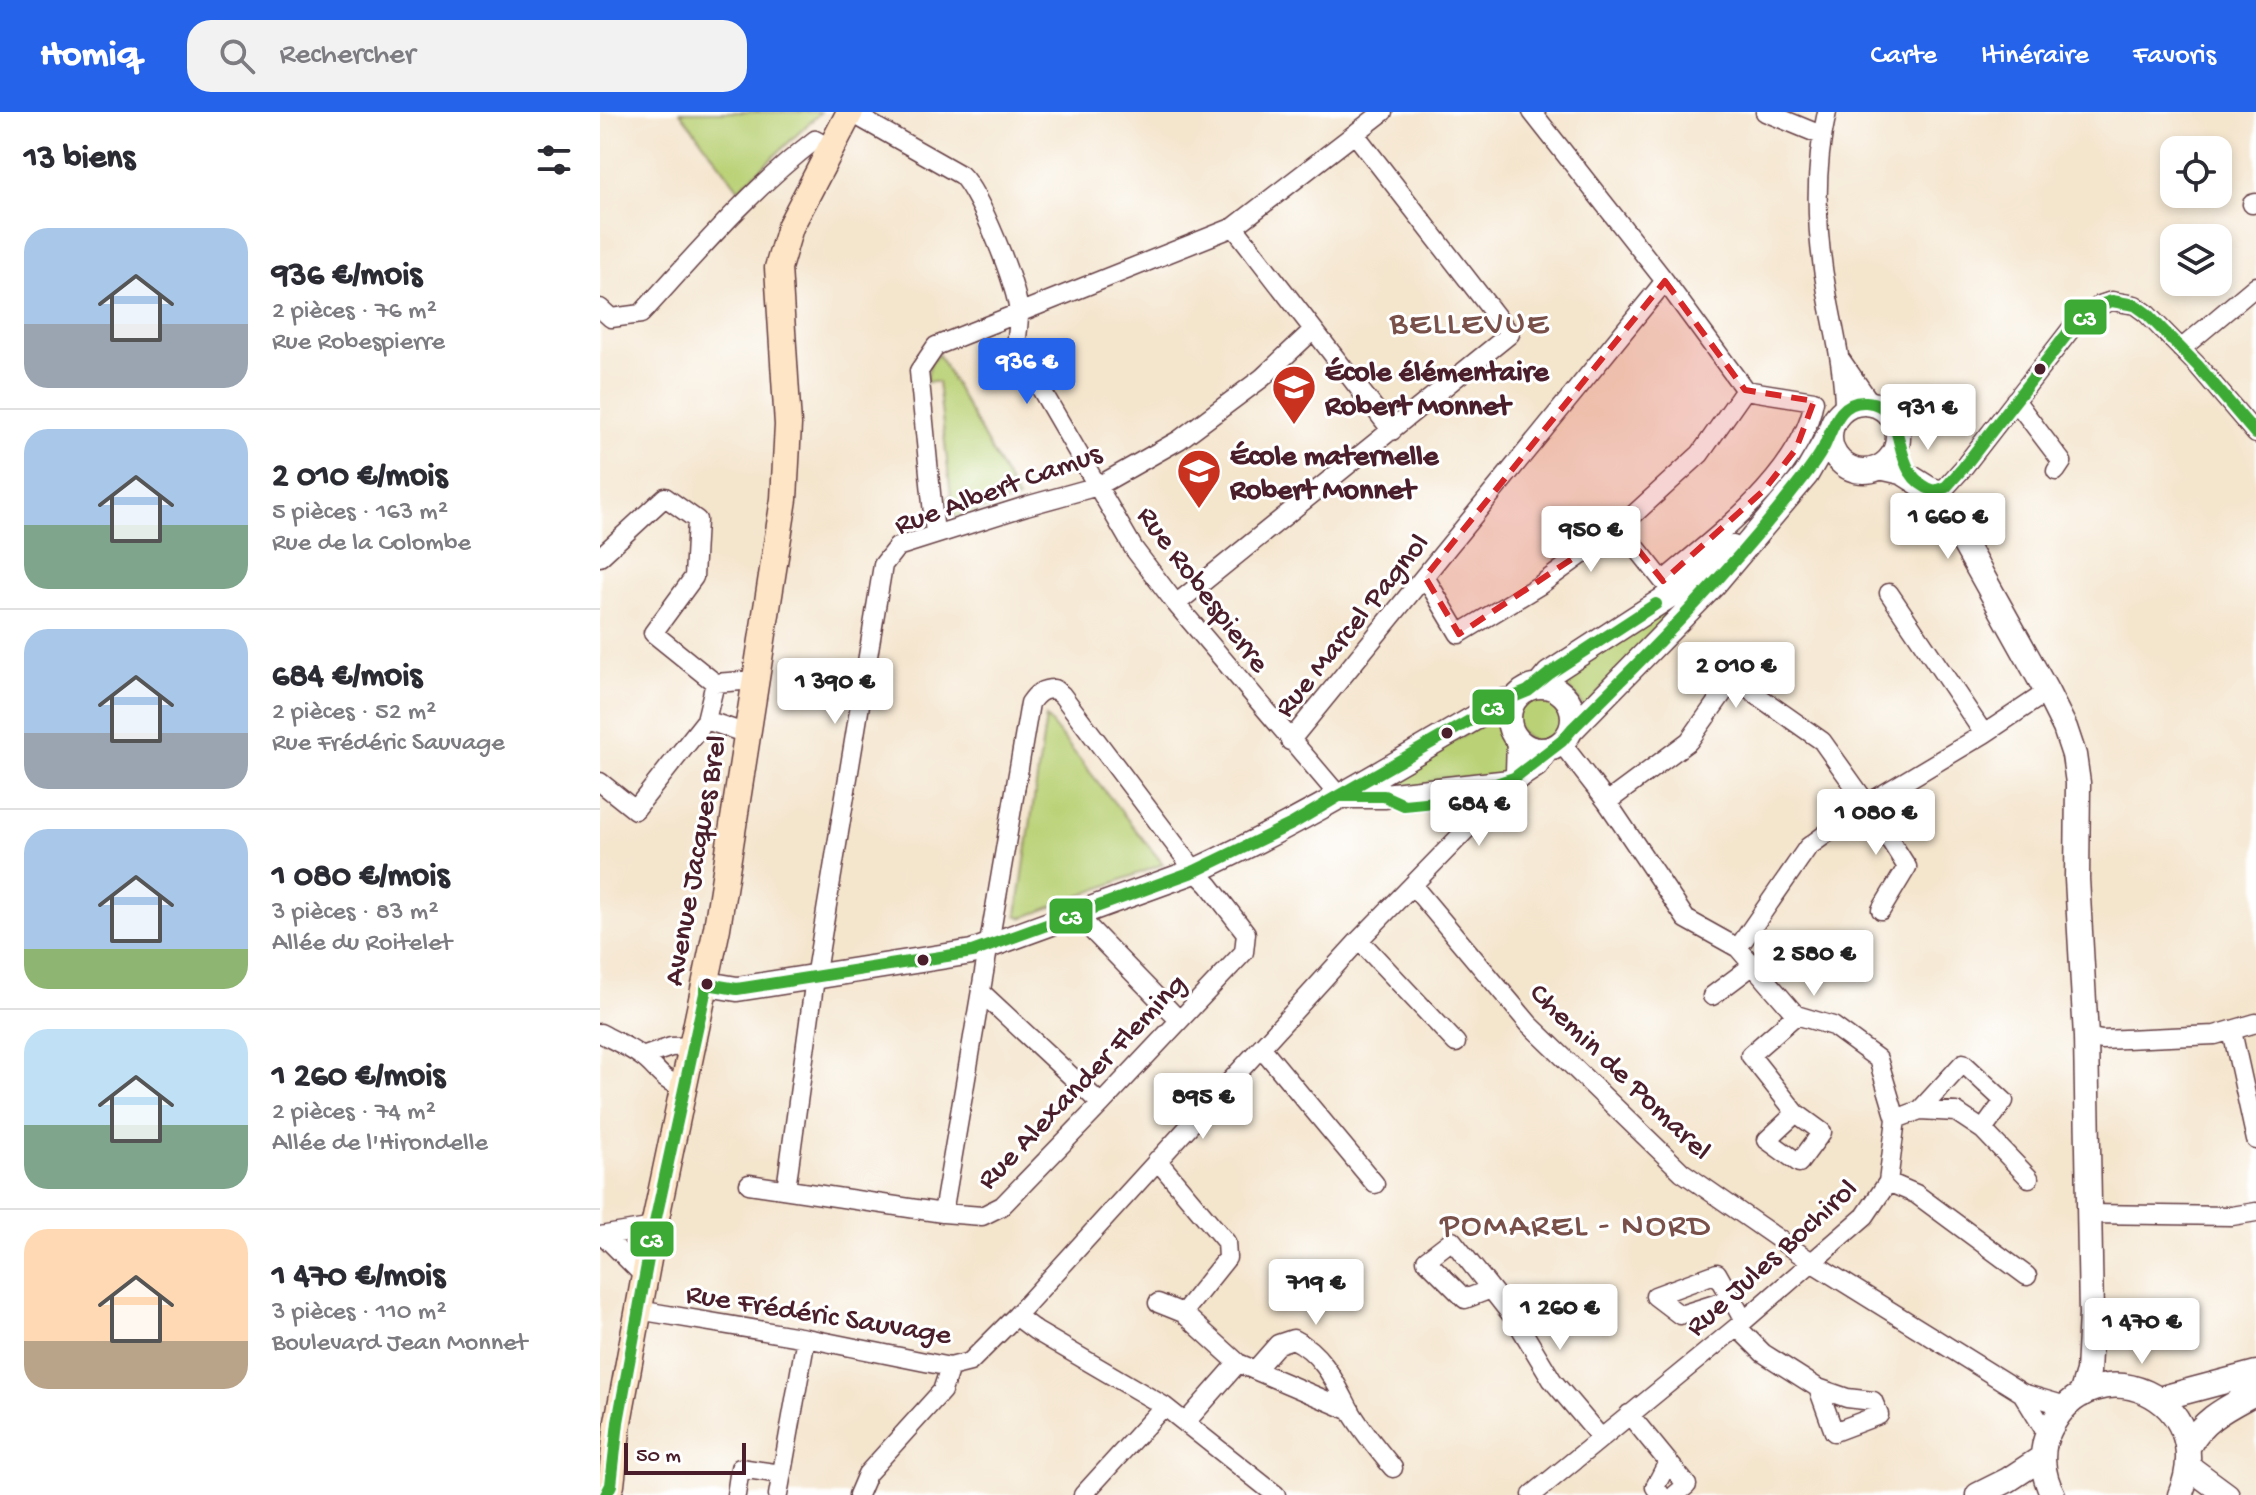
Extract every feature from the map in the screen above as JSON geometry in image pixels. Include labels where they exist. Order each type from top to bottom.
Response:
[{"type":"main road","name":"Avenue Jacques Brel","points":[[610,1492],[618,1422],[649,1252],[682,1087],[707,984],[784,499],[788,425],[778,268],[790,227],[850,112]]},
{"type":"street","name":"Rue Robespierre","points":[[850,112],[968,181],[985,213],[1019,312],[1016,346],[1134,549],[1176,604],[1339,796]]},
{"type":"street","points":[[935,534],[919,371],[936,346],[1234,227],[1383,112]]},
{"type":"street","points":[[1532,112],[1665,281],[1745,390],[1814,401],[1811,422],[1796,449],[1764,490],[1726,528],[1663,581],[1620,527]]},
{"type":"street","points":[[1765,112],[1821,135]]},
{"type":"street","points":[[1827,112],[1821,135],[1817,184],[1827,294],[1841,360],[1844,409]]},
{"type":"street","points":[[1176,604],[1510,334],[1355,134]]},
{"type":"street","points":[[600,308],[611,318],[641,314],[747,200],[815,140],[830,148]]},
{"type":"street","points":[[1234,227],[1392,431]]},
{"type":"street","name":"Rue Marcel Pagnol","points":[[1290,741],[1665,281]]},
{"type":"street","points":[[2181,349],[2256,286]]},
{"type":"street","points":[[1935,491],[1946,487],[1955,477],[2071,329],[2087,314],[2112,301],[2135,305],[2181,349],[2256,434]]},
{"type":"street","name":"Rue Albert Camus","points":[[786,1189],[815,978],[883,565],[897,547],[1098,486],[1179,440],[1262,378],[1313,330]]},
{"type":"street","points":[[1841,360],[1870,402]]},
{"type":"street","points":[[1425,577],[1459,634],[1540,585],[1620,527],[1700,454],[1745,390]]},
{"type":"street","points":[[2015,400],[2062,462],[2056,471]]},
{"type":"street","points":[[1339,796],[1384,796],[1510,782],[1536,765],[1685,615],[1766,522],[1806,475],[1836,416],[1844,409],[1861,402],[1880,406],[1895,422],[1898,444],[1913,478]]},
{"type":"street","points":[[1829,435],[1831,446],[1843,464],[1861,471],[1880,467],[1902,472],[1935,491],[2065,728],[2074,755],[2078,783],[2077,879],[2086,1037],[2091,1314],[2088,1372],[2045,1446],[2008,1480],[1978,1495]]},
{"type":"street","points":[[1880,467],[1898,444]]},
{"type":"street","points":[[1806,475],[1843,464]]},
{"type":"street","points":[[600,557],[665,497],[697,520],[694,577],[653,633],[715,683],[756,680]]},
{"type":"street","points":[[1539,686],[1549,674],[1669,596],[1766,522]]},
{"type":"street","points":[[1889,593],[1984,734]]},
{"type":"street","points":[[1607,802],[1689,741],[1735,680],[1822,741],[1907,867],[1881,910]]},
{"type":"street","points":[[600,782],[635,810],[706,720],[715,683]]},
{"type":"street","points":[[707,984],[737,989],[972,952],[1195,871],[1292,824],[1504,701],[1514,700],[1530,688],[1539,686],[1557,690],[1570,702],[1573,711],[1560,741]]},
{"type":"street","name":"Rue Alexander Fleming","points":[[749,1184],[982,1216],[1002,1206],[1244,952],[1246,933],[1195,871],[1062,695],[1054,689],[1044,689],[1035,694],[1030,703],[988,945]]},
{"type":"street","points":[[1738,948],[1808,847],[1867,804],[2047,692]]},
{"type":"street","points":[[1510,782],[1517,761],[1516,739],[1509,720],[1514,700]]},
{"type":"street","points":[[706,720],[747,734]]},
{"type":"street","points":[[1516,739],[1529,749],[1560,741]]},
{"type":"street","points":[[1560,741],[1607,802],[1686,919],[1738,948],[1796,1015],[1750,1055],[1796,1113]]},
{"type":"street","name":"Rue Frédéric Sauvage","points":[[638,1310],[806,1338],[950,1367],[970,1362],[1016,1316],[1359,940],[1510,782]]},
{"type":"street","name":"Chemin de Pomarel","points":[[1413,886],[1529,1024],[1682,1172],[1813,1263],[2022,1393],[2074,1400]]},
{"type":"street","points":[[1075,913],[1179,1020]]},
{"type":"street","points":[[1359,940],[1456,1043]]},
{"type":"street","points":[[943,1213],[988,945]]},
{"type":"street","points":[[1712,996],[1752,966]]},
{"type":"street","points":[[981,992],[1101,1104]]},
{"type":"street","name":"Rue Jules Bochirol","points":[[1532,1495],[1813,1263],[1865,1216],[1888,1182],[1896,1119],[1878,1059],[1833,1026],[1796,1015]]},
{"type":"street","points":[[2086,1037],[2102,1040],[2215,1035],[2256,1023]]},
{"type":"street","points":[[2232,1031],[2256,1140]]},
{"type":"street","points":[[600,1033],[642,1057],[671,1083],[682,1087]]},
{"type":"street","points":[[642,1057],[671,1047],[692,1046]]},
{"type":"street","points":[[1261,1047],[1375,1184]]},
{"type":"street","points":[[1920,1110],[1963,1063],[2004,1101],[1983,1130]]},
{"type":"street","points":[[1896,1119],[1920,1110],[1956,1112],[1983,1130],[2029,1178]]},
{"type":"street","points":[[1157,1160],[1226,1242],[1227,1258],[1183,1313]]},
{"type":"street","points":[[1888,1182],[1916,1194],[2027,1276]]},
{"type":"street","points":[[2089,1214],[2232,1216],[2256,1212]]},
{"type":"street","points":[[602,1236],[649,1252]]},
{"type":"street","points":[[602,1236],[620,1252],[649,1252]]},
{"type":"street","points":[[1491,1289],[1517,1322],[1552,1380],[1601,1438]]},
{"type":"street","points":[[1731,1299],[1740,1324],[1763,1353],[1818,1388]]},
{"type":"street","points":[[1158,1303],[1183,1313],[1247,1366],[1351,1411]]},
{"type":"street","points":[[2091,1314],[2100,1356],[2109,1372],[2126,1386],[2158,1399],[2178,1420],[2189,1457],[2227,1495]]},
{"type":"street","points":[[1016,1316],[1036,1331],[1164,1406],[1276,1495]]},
{"type":"street","points":[[778,1495],[806,1338]]},
{"type":"street","points":[[1186,1422],[1247,1366],[1278,1344],[1293,1339],[1305,1345],[1336,1380],[1370,1441],[1393,1468]]},
{"type":"street","points":[[858,1495],[867,1474],[942,1391],[950,1367]]},
{"type":"street","points":[[2158,1399],[2256,1373]]},
{"type":"street","points":[[2074,1400],[2096,1389],[2126,1386]]},
{"type":"street","points":[[2180,1495],[2196,1432],[2208,1419],[2256,1392]]},
{"type":"street","name":"Chemin de Pomarel","points":[[2022,1393],[2045,1446]]},
{"type":"street","points":[[1090,1493],[1164,1406]]},
{"type":"street","points":[[1629,1414],[1687,1485],[1675,1495]]},
{"type":"street","points":[[2045,1446],[2044,1473],[2053,1495]]},
{"type":"street","points":[[1661,1495],[1655,1487],[1668,1462]]},
{"type":"street","points":[[721,1467],[737,1488]]},
{"type":"street","points":[[737,1488],[740,1468],[781,1474]]},
{"type":"highlighted area","points":[[1665,281],[1745,390],[1814,401],[1796,449],[1764,490],[1663,581],[1620,527],[1459,634],[1425,577]]},
{"type":"green space","points":[[680,112],[821,112],[739,189]]},
{"type":"green space","points":[[938,354],[1018,499],[961,517],[954,516],[940,505],[940,500],[951,496],[938,382],[926,382],[930,364]]},
{"type":"green space","points":[[1701,579],[1584,709],[1576,695],[1558,681]]},
{"type":"green space","points":[[1540,694],[1557,701],[1564,718],[1557,735],[1540,742],[1523,735],[1516,718],[1523,701]]},
{"type":"green space","points":[[1046,717],[1163,864],[1023,918],[1017,915]]},
{"type":"green space","points":[[1497,717],[1503,722],[1509,736],[1506,775],[1388,790],[1382,780]]},
{"type":"transit line","name":"C3","points":[[1935,491],[1946,487],[1963,468],[2071,329],[2100,305],[2112,301],[2135,305],[2146,313],[2198,366],[2256,434]]},
{"type":"transit line","name":"C3","points":[[707,984],[737,989],[972,952],[1195,871],[1292,824],[1339,796],[1384,796],[1404,805],[1445,801],[1457,788],[1496,784],[1514,778],[1562,741],[1721,576],[1809,470],[1838,417],[1849,406],[1866,402],[1881,406],[1890,415],[1909,471],[1919,483],[1935,491]]},
{"type":"transit line","name":"C3","points":[[1326,803],[1504,701],[1528,691],[1656,604]]},
{"type":"transit line","name":"C3","points":[[606,1495],[611,1485],[618,1422],[654,1227],[707,984]]},
{"type":"place","name":"École élémentaire Robert Monnet","points":[[1294,426]]},
{"type":"place","name":"École maternelle Robert Monnet","points":[[1199,510]]},
{"type":"district","name":"BELLEVUE","points":[[1470,320]]},
{"type":"district","name":"POMAREL - NORD","points":[[1576,1222]]}]
